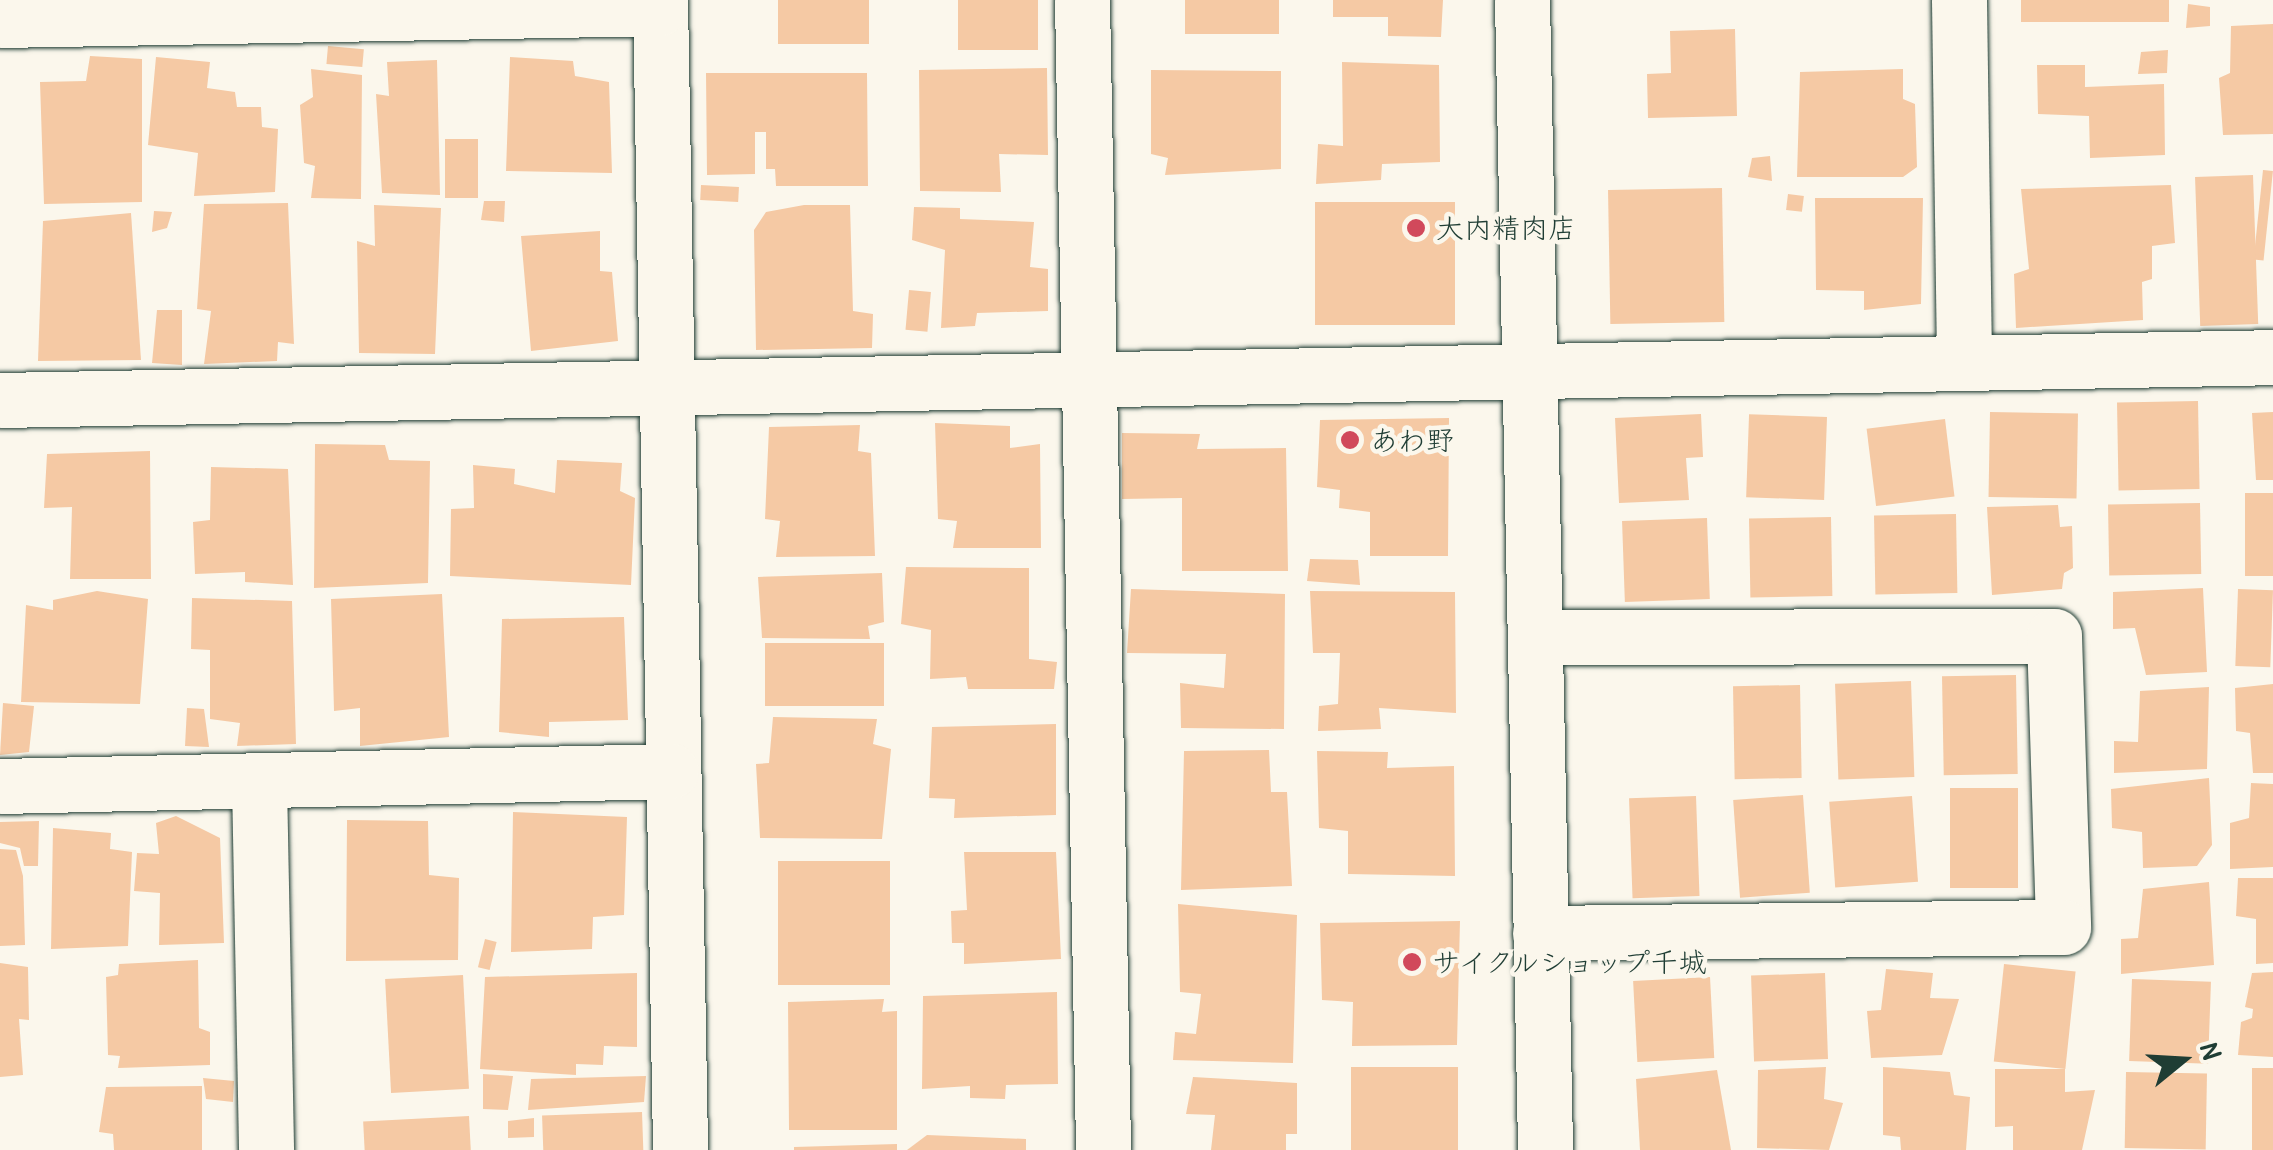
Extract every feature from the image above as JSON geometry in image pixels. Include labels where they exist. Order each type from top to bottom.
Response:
[{"type":"street","points":[[1082,0],[1103,1150]]},
{"type":"street","points":[[1522,0],[1545,1150]]},
{"type":"street","points":[[1959,0],[1964,362]]},
{"type":"street","points":[[0,20],[249,8],[660,4],[680,1150]]},
{"type":"street","points":[[0,400],[1089,383],[2273,357]]},
{"type":"street","points":[[1537,637],[2054,636],[2063,927],[1540,933]]},
{"type":"street","points":[[0,786],[672,771]]},
{"type":"street","points":[[259,782],[266,1150]]},
{"type":"building","points":[[778,0],[869,0],[869,44],[778,44]]},
{"type":"building","points":[[958,0],[1038,0],[1038,50],[958,50]]},
{"type":"building","points":[[1185,0],[1279,0],[1279,34],[1185,34]]},
{"type":"building","points":[[1333,0],[1443,0],[1441,37],[1388,36],[1388,17],[1333,17]]},
{"type":"building","points":[[2021,0],[2169,0],[2169,22],[2021,22]]},
{"type":"building","points":[[2188,4],[2210,7],[2210,26],[2186,28]]},
{"type":"building","points":[[2273,24],[2273,134],[2223,135],[2219,78],[2230,73],[2231,26]]},
{"type":"building","points":[[1735,29],[1737,116],[1648,118],[1647,74],[1671,73],[1670,31]]},
{"type":"building","points":[[328,46],[364,49],[362,67],[326,64]]},
{"type":"building","points":[[2168,50],[2167,73],[2138,74],[2141,52]]},
{"type":"building","points":[[90,56],[142,59],[142,202],[44,204],[40,82],[86,81]]},
{"type":"building","points":[[156,57],[210,62],[207,88],[235,92],[237,107],[261,107],[262,127],[278,129],[275,192],[194,196],[198,153],[148,145]]},
{"type":"building","points":[[510,57],[573,61],[575,76],[609,82],[612,173],[506,171]]},
{"type":"building","points":[[437,60],[440,195],[382,193],[376,94],[389,96],[387,62]]},
{"type":"building","points":[[1342,62],[1439,65],[1440,162],[1382,164],[1381,180],[1316,184],[1318,144],[1343,146]]},
{"type":"building","points":[[2037,65],[2085,65],[2085,87],[2164,84],[2165,155],[2090,158],[2089,116],[2038,114]]},
{"type":"building","points":[[1047,68],[1048,155],[999,154],[1001,192],[920,191],[919,70]]},
{"type":"building","points":[[311,69],[362,75],[361,199],[311,198],[315,166],[304,163],[300,105],[313,97]]},
{"type":"building","points":[[1903,69],[1903,99],[1915,104],[1917,167],[1903,177],[1797,177],[1800,72]]},
{"type":"building","points":[[1151,70],[1281,71],[1281,169],[1165,175],[1168,158],[1151,154]]},
{"type":"building","points":[[706,73],[867,73],[868,186],[776,186],[775,169],[766,169],[766,132],[755,132],[755,174],[707,175]]},
{"type":"building","points":[[445,139],[478,139],[478,198],[445,198]]},
{"type":"building","points":[[1770,156],[1772,181],[1748,177],[1752,158]]},
{"type":"building","points":[[2263,170],[2273,171],[2264,261],[2254,260]]},
{"type":"building","points":[[2253,175],[2258,324],[2200,326],[2195,177]]},
{"type":"building","points":[[701,185],[739,187],[738,202],[700,200]]},
{"type":"building","points":[[2171,185],[2175,243],[2152,246],[2152,279],[2142,282],[2143,320],[2016,328],[2014,274],[2029,269],[2021,189]]},
{"type":"building","points":[[1722,188],[1724,322],[1610,324],[1608,190]]},
{"type":"building","points":[[1788,194],[1804,196],[1802,212],[1786,210]]},
{"type":"building","points":[[1815,198],[1923,198],[1921,304],[1864,310],[1864,291],[1816,290]]},
{"type":"building","points":[[484,201],[505,201],[504,222],[481,220]]},
{"type":"building","points":[[1315,202],[1455,202],[1455,325],[1315,325]]},
{"type":"building","points":[[288,203],[294,344],[278,342],[277,361],[204,364],[211,311],[197,309],[204,204]]},
{"type":"building","points":[[374,205],[441,208],[435,354],[359,353],[357,241],[375,246]]},
{"type":"building","points":[[804,205],[850,205],[853,311],[873,314],[872,348],[756,350],[754,230],[766,212]]},
{"type":"building","points":[[914,207],[960,208],[960,219],[1034,222],[1030,267],[1048,269],[1048,311],[977,313],[975,326],[941,328],[945,250],[912,240]]},
{"type":"building","points":[[154,211],[172,212],[167,228],[152,232]]},
{"type":"building","points":[[131,213],[141,360],[38,361],[43,221]]},
{"type":"building","points":[[600,231],[600,271],[612,272],[618,341],[531,351],[521,236]]},
{"type":"building","points":[[909,290],[931,292],[927,332],[906,330]]},
{"type":"building","points":[[157,310],[182,310],[182,365],[152,363]]},
{"type":"building","points":[[2198,401],[2200,489],[2119,490],[2117,402]]},
{"type":"building","points":[[1990,412],[2078,414],[2077,499],[1989,497]]},
{"type":"building","points":[[2273,412],[2273,480],[2256,480],[2252,413]]},
{"type":"building","points":[[1701,414],[1703,457],[1686,458],[1689,500],[1619,503],[1615,418]]},
{"type":"building","points":[[1749,414],[1827,417],[1824,500],[1746,497]]},
{"type":"building","points":[[1449,418],[1448,556],[1370,556],[1370,512],[1339,508],[1340,490],[1317,487],[1320,420]]},
{"type":"building","points":[[1945,419],[1955,496],[1876,506],[1867,429]]},
{"type":"building","points":[[935,423],[1010,426],[1010,448],[1040,444],[1041,548],[953,548],[957,521],[938,519]]},
{"type":"building","points":[[860,425],[858,451],[871,453],[875,556],[776,557],[780,521],[765,519],[769,427]]},
{"type":"building","points":[[1122,433],[1200,434],[1197,449],[1286,448],[1288,571],[1182,571],[1182,498],[1122,499]]},
{"type":"building","points":[[315,444],[385,445],[389,460],[430,461],[428,583],[314,588]]},
{"type":"building","points":[[150,451],[151,579],[70,579],[72,507],[44,508],[47,454]]},
{"type":"building","points":[[557,460],[622,463],[620,491],[635,498],[631,585],[450,576],[451,509],[474,508],[473,465],[515,469],[514,484],[555,493]]},
{"type":"building","points":[[211,467],[288,469],[293,585],[245,582],[245,572],[195,574],[193,522],[210,520]]},
{"type":"building","points":[[2245,493],[2273,493],[2273,576],[2245,576]]},
{"type":"building","points":[[2200,503],[2201,574],[2109,576],[2108,505]]},
{"type":"building","points":[[2058,505],[2060,527],[2072,526],[2073,568],[2064,573],[2062,589],[1992,595],[1987,507]]},
{"type":"building","points":[[1956,514],[1957,593],[1875,594],[1874,515]]},
{"type":"building","points":[[1831,517],[1832,596],[1750,597],[1749,518]]},
{"type":"building","points":[[1707,518],[1710,599],[1625,602],[1622,521]]},
{"type":"building","points":[[1310,559],[1358,560],[1360,585],[1307,581]]},
{"type":"building","points":[[906,567],[1029,568],[1029,659],[1057,662],[1054,689],[968,689],[966,677],[930,679],[931,630],[901,624]]},
{"type":"building","points":[[882,573],[884,622],[868,626],[870,639],[762,638],[758,577]]},
{"type":"building","points":[[2203,588],[2207,672],[2146,675],[2135,628],[2113,629],[2113,592]]},
{"type":"building","points":[[1131,589],[1285,594],[1284,729],[1181,728],[1180,683],[1224,688],[1226,654],[1127,653]]},
{"type":"building","points":[[2238,589],[2273,590],[2270,667],[2235,666]]},
{"type":"building","points":[[97,591],[148,599],[140,704],[21,702],[26,605],[53,610],[53,600]]},
{"type":"building","points":[[1310,591],[1455,592],[1456,713],[1379,708],[1381,729],[1318,731],[1319,706],[1338,704],[1340,653],[1313,653]]},
{"type":"building","points":[[442,594],[449,737],[360,746],[360,708],[334,711],[331,599]]},
{"type":"building","points":[[192,598],[292,601],[296,744],[237,746],[240,723],[210,719],[210,650],[191,649]]},
{"type":"building","points":[[624,617],[628,720],[549,722],[549,737],[499,732],[502,619]]},
{"type":"building","points":[[765,643],[884,643],[884,706],[765,706]]},
{"type":"building","points":[[2016,675],[2018,774],[1944,775],[1942,676]]},
{"type":"building","points":[[1911,681],[1914,777],[1838,780],[1835,684]]},
{"type":"building","points":[[2273,684],[2273,773],[2253,773],[2250,733],[2236,731],[2235,688]]},
{"type":"building","points":[[1800,685],[1802,778],[1735,779],[1733,686]]},
{"type":"building","points":[[2209,687],[2207,769],[2114,773],[2114,741],[2138,742],[2140,691]]},
{"type":"building","points":[[3,703],[34,706],[29,752],[0,755]]},
{"type":"building","points":[[187,708],[204,709],[209,747],[185,746]]},
{"type":"building","points":[[773,717],[877,719],[873,744],[891,749],[882,839],[760,838],[756,764],[769,763]]},
{"type":"building","points":[[1056,724],[1056,815],[954,818],[955,799],[929,798],[932,727]]},
{"type":"building","points":[[1269,750],[1271,792],[1287,792],[1292,886],[1181,890],[1184,751]]},
{"type":"building","points":[[1317,751],[1388,752],[1387,768],[1454,766],[1455,876],[1348,874],[1348,831],[1319,828]]},
{"type":"building","points":[[2209,778],[2212,845],[2197,866],[2143,868],[2142,832],[2112,828],[2111,789]]},
{"type":"building","points":[[2251,783],[2273,784],[2273,867],[2230,869],[2230,823],[2249,818]]},
{"type":"building","points":[[1950,788],[2018,788],[2018,888],[1950,888]]},
{"type":"building","points":[[1803,795],[1810,893],[1740,898],[1733,800]]},
{"type":"building","points":[[1696,796],[1699,896],[1633,898],[1629,798]]},
{"type":"building","points":[[1912,796],[1918,882],[1835,888],[1829,802]]},
{"type":"building","points":[[513,812],[627,817],[624,915],[593,917],[592,949],[511,952]]},
{"type":"building","points":[[176,816],[220,838],[224,943],[159,945],[160,893],[134,891],[137,853],[159,854],[156,823]]},
{"type":"building","points":[[347,820],[428,821],[429,875],[459,878],[458,960],[346,961]]},
{"type":"building","points":[[39,821],[38,866],[24,866],[20,848],[0,843],[0,822]]},
{"type":"building","points":[[53,828],[111,833],[110,849],[132,852],[128,946],[51,949]]},
{"type":"building","points":[[0,849],[16,850],[23,876],[25,945],[0,946]]},
{"type":"building","points":[[964,852],[1056,852],[1061,959],[964,964],[964,943],[952,943],[951,911],[967,910]]},
{"type":"building","points":[[778,861],[890,861],[890,985],[778,985]]},
{"type":"building","points":[[2238,878],[2273,878],[2273,963],[2256,964],[2256,919],[2236,916]]},
{"type":"building","points":[[2209,882],[2214,965],[2121,974],[2121,939],[2138,938],[2143,889]]},
{"type":"building","points":[[1178,904],[1297,915],[1293,1063],[1173,1060],[1175,1032],[1196,1034],[1201,994],[1180,992]]},
{"type":"building","points":[[1460,921],[1457,1045],[1352,1046],[1353,1002],[1322,1000],[1320,923]]},
{"type":"building","points":[[485,939],[497,942],[490,970],[478,967]]},
{"type":"building","points":[[198,960],[199,1028],[210,1032],[210,1065],[118,1068],[120,1056],[108,1055],[106,977],[118,975],[119,964]]},
{"type":"building","points":[[0,963],[28,967],[29,1020],[19,1019],[23,1075],[0,1077]]},
{"type":"building","points":[[2004,964],[2076,972],[2065,1069],[1994,1061]]},
{"type":"building","points":[[1886,969],[1933,973],[1930,998],[1959,999],[1942,1055],[1871,1058],[1867,1011],[1881,1010]]},
{"type":"building","points":[[2273,972],[2273,1057],[2238,1055],[2241,1022],[2252,1018],[2253,1009],[2245,1007],[2252,973]]},
{"type":"building","points":[[637,973],[637,1047],[604,1046],[603,1065],[576,1064],[576,1075],[480,1069],[485,977]]},
{"type":"building","points":[[1825,973],[1828,1059],[1754,1062],[1751,976]]},
{"type":"building","points":[[463,975],[469,1089],[391,1093],[385,979]]},
{"type":"building","points":[[1710,977],[1714,1058],[1637,1062],[1633,981]]},
{"type":"building","points":[[2132,979],[2211,982],[2208,1064],[2129,1061]]},
{"type":"building","points":[[1057,992],[1058,1084],[1006,1085],[1005,1099],[970,1098],[970,1086],[922,1089],[923,996]]},
{"type":"building","points":[[884,999],[882,1012],[897,1011],[897,1130],[789,1130],[788,1002]]},
{"type":"building","points":[[1351,1067],[1458,1067],[1458,1150],[1351,1150]]},
{"type":"building","points":[[1826,1067],[1824,1099],[1843,1103],[1829,1150],[1757,1148],[1758,1070]]},
{"type":"building","points":[[1883,1067],[1950,1072],[1954,1095],[1970,1097],[1966,1150],[1901,1150],[1900,1137],[1883,1135]]},
{"type":"building","points":[[2252,1068],[2273,1068],[2273,1150],[2252,1150]]},
{"type":"building","points":[[1995,1069],[2065,1069],[2065,1092],[2095,1090],[2082,1150],[2013,1150],[2013,1126],[1995,1127]]},
{"type":"building","points":[[1717,1070],[1731,1150],[1640,1150],[1636,1079]]},
{"type":"building","points":[[2126,1072],[2207,1073],[2206,1149],[2125,1148]]},
{"type":"building","points":[[483,1074],[513,1076],[508,1110],[483,1109]]},
{"type":"building","points":[[646,1076],[644,1102],[528,1110],[531,1079]]},
{"type":"building","points":[[1193,1077],[1297,1083],[1297,1134],[1286,1134],[1286,1150],[1211,1150],[1215,1115],[1186,1114]]},
{"type":"building","points":[[203,1078],[234,1081],[233,1102],[206,1099]]},
{"type":"building","points":[[202,1086],[202,1150],[114,1150],[113,1134],[99,1132],[106,1087]]},
{"type":"building","points":[[642,1112],[643,1150],[543,1150],[542,1115]]},
{"type":"building","points":[[469,1116],[471,1150],[365,1150],[363,1122]]},
{"type":"building","points":[[534,1118],[534,1137],[508,1138],[508,1121]]},
{"type":"building","points":[[927,1135],[1026,1139],[1026,1150],[907,1150]]},
{"type":"building","points":[[897,1144],[897,1150],[794,1150],[794,1147]]},
{"type":"place","name":"大内精肉店","points":[[1416,228]]},
{"type":"place","name":"あわ野","points":[[1350,440]]},
{"type":"place","name":"サイクルショップ千城","points":[[1412,962]]}]
